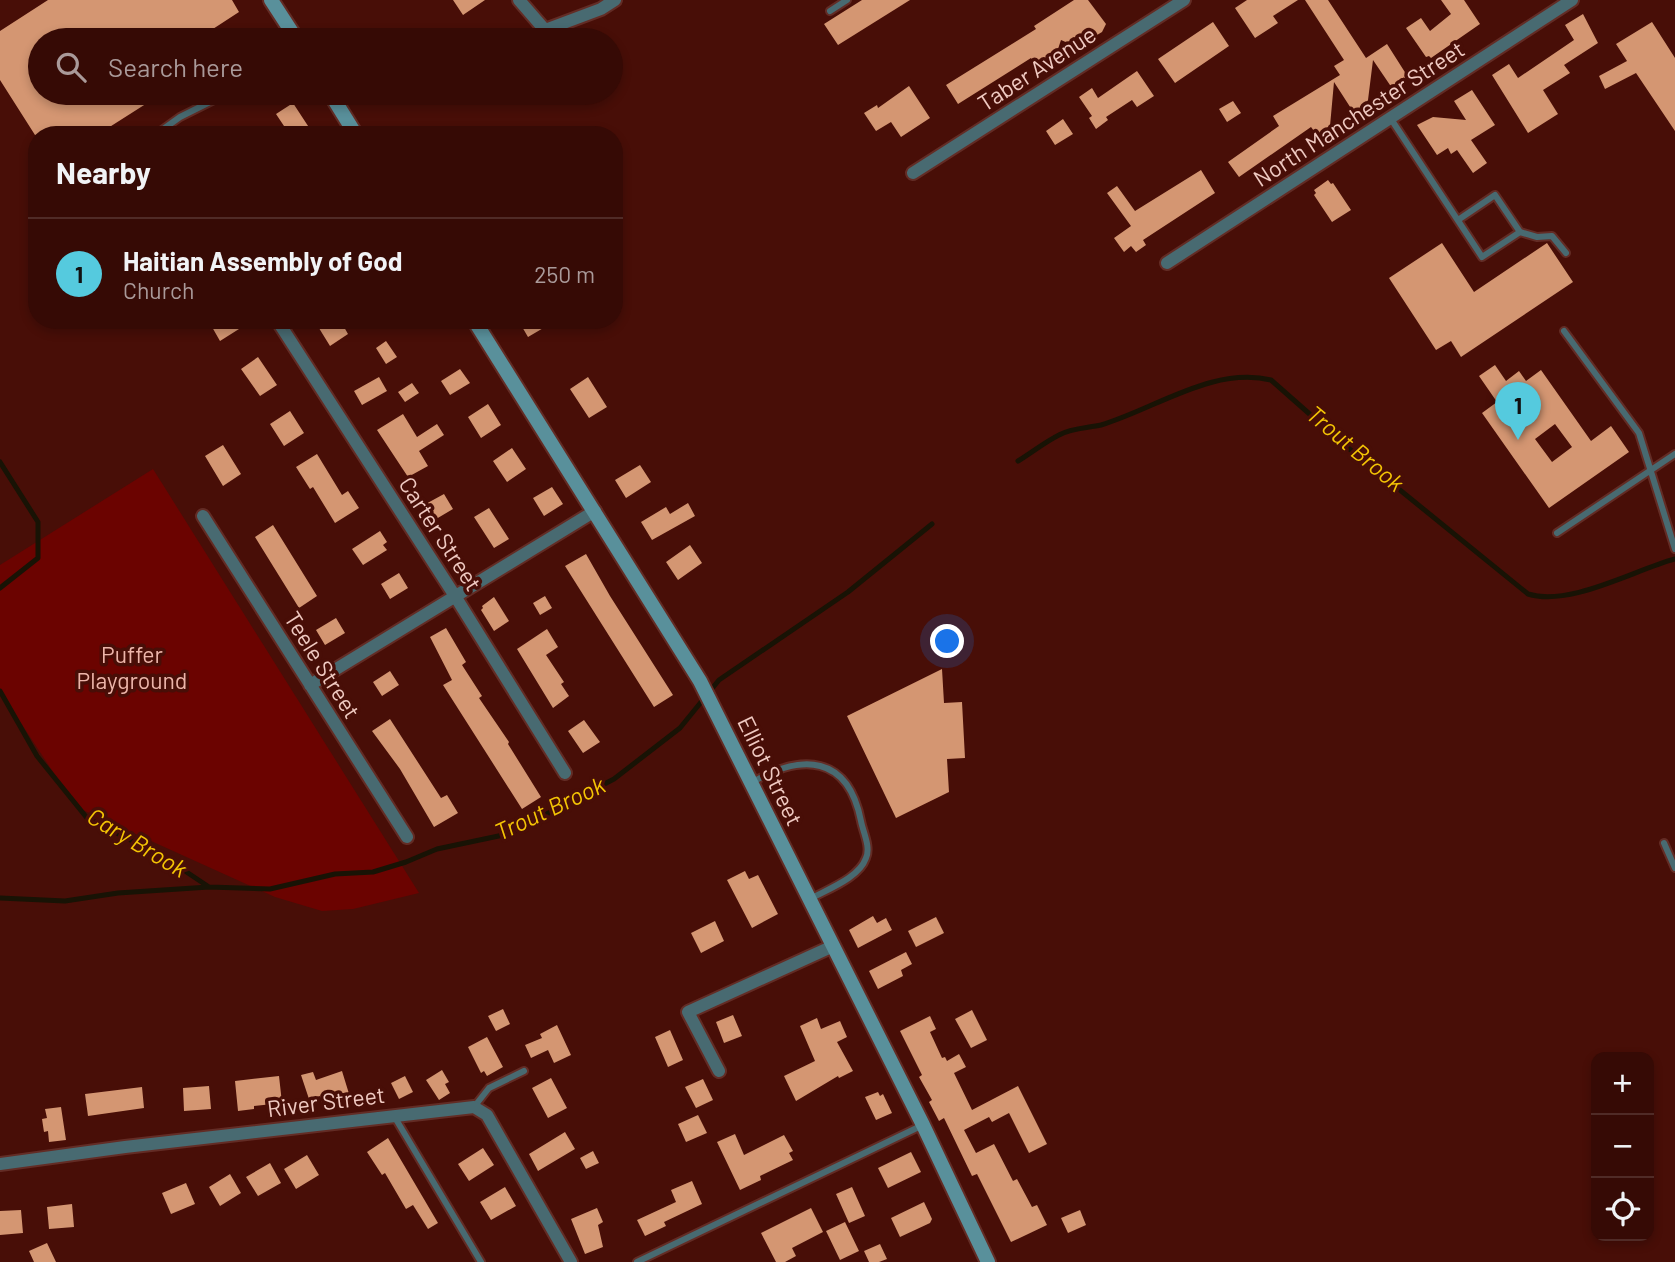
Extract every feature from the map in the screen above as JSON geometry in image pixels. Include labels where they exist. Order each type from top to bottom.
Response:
[{"type":"street","points":[[271,0],[288,28]]},
{"type":"street","points":[[550,28],[601,9],[615,0]]},
{"type":"street","name":"Taber Avenue","points":[[913,173],[1184,0]]},
{"type":"street","name":"North Manchester Street","points":[[1167,263],[1573,0]]},
{"type":"street","points":[[521,3],[543,28]]},
{"type":"street","points":[[337,105],[350,126]]},
{"type":"street","name":"Carter Street","points":[[283,329],[455,596],[565,773]]},
{"type":"street","name":"Elliot Street","points":[[480,329],[700,681],[831,947],[923,1125],[988,1262]]},
{"type":"street","points":[[310,685],[595,510]]},
{"type":"street","name":"Teele Street","points":[[203,516],[407,837]]},
{"type":"street","points":[[719,1071],[688,1012],[831,947]]},
{"type":"street","points":[[474,1107],[487,1115],[571,1262]]},
{"type":"street","name":"River Street","points":[[0,1164],[474,1107]]},
{"type":"lane","points":[[830,11],[846,0]]},
{"type":"lane","points":[[168,126],[204,105]]},
{"type":"lane","points":[[1391,119],[1482,257],[1520,232]]},
{"type":"lane","points":[[1458,220],[1495,195],[1520,232],[1537,237],[1552,236],[1566,253]]},
{"type":"lane","points":[[1564,331],[1639,433],[1674,545]]},
{"type":"lane","points":[[1557,533],[1675,454]]},
{"type":"lane","points":[[751,783],[784,766],[799,763],[817,765],[846,782],[855,797],[867,844],[867,857],[860,868],[809,900]]},
{"type":"lane","points":[[1664,843],[1675,868]]},
{"type":"lane","points":[[474,1107],[489,1088],[524,1071]]},
{"type":"lane","points":[[393,1115],[481,1262]]},
{"type":"lane","points":[[637,1262],[923,1125]]},
{"type":"green space","name":"Puffer Playground","points":[[153,469],[419,893],[353,909],[322,911],[275,897],[76,807],[0,691],[0,565]]},
{"type":"building","points":[[48,0],[232,0],[239,12],[214,28],[28,28],[28,105],[144,105],[111,126],[29,126],[0,80],[0,31]]},
{"type":"building","points":[[453,0],[485,0],[463,15]]},
{"type":"building","points":[[862,0],[910,0],[838,45],[824,24]]},
{"type":"building","points":[[1074,0],[1088,0],[1106,24],[1102,32],[1077,47],[1061,40],[1054,61],[1040,72],[1031,58],[958,104],[946,85],[1036,29],[1034,26]]},
{"type":"building","points":[[1247,0],[1298,0],[1273,16],[1278,23],[1255,38],[1235,8]]},
{"type":"building","points":[[1305,0],[1328,0],[1366,58],[1387,44],[1408,77],[1392,88],[1373,60],[1368,100],[1354,113],[1334,82],[1330,126],[1317,135],[1311,127],[1239,177],[1228,162],[1279,126],[1273,116],[1340,75],[1334,66],[1344,60]]},
{"type":"building","points":[[1441,0],[1464,0],[1480,24],[1431,58],[1426,57],[1406,28],[1421,18],[1430,31],[1451,14]]},
{"type":"building","points":[[1583,14],[1598,43],[1564,65],[1570,73],[1543,90],[1558,114],[1528,133],[1492,75],[1509,64],[1518,78],[1574,40],[1565,25]]},
{"type":"building","points":[[1213,22],[1229,46],[1175,83],[1158,59]]},
{"type":"building","points":[[1652,22],[1675,58],[1675,131],[1636,73],[1605,89],[1599,76],[1627,61],[1616,44]]},
{"type":"building","points":[[1137,71],[1154,96],[1137,107],[1132,100],[1106,117],[1108,120],[1096,129],[1089,118],[1092,116],[1079,97],[1092,88],[1098,98]]},
{"type":"building","points":[[909,86],[930,118],[901,137],[891,122],[876,131],[864,113],[877,105],[878,108]]},
{"type":"building","points":[[1472,90],[1495,125],[1471,140],[1487,163],[1473,173],[1457,150],[1451,154],[1448,148],[1437,155],[1417,125],[1433,117],[1466,120],[1454,101]]},
{"type":"building","points":[[1233,101],[1241,113],[1227,122],[1219,109]]},
{"type":"building","points":[[294,105],[308,126],[284,126],[276,114]]},
{"type":"building","points":[[1063,119],[1073,134],[1055,145],[1046,131]]},
{"type":"building","points":[[1201,170],[1215,193],[1143,240],[1146,245],[1136,252],[1131,246],[1124,252],[1114,238],[1131,226],[1107,193],[1117,186],[1135,211]]},
{"type":"building","points":[[1328,180],[1333,183],[1351,210],[1332,222],[1314,195],[1314,190]]},
{"type":"building","points":[[1442,243],[1474,292],[1547,243],[1573,282],[1461,357],[1451,341],[1436,350],[1389,278]]},
{"type":"building","points":[[213,329],[239,329],[220,341]]},
{"type":"building","points":[[320,329],[345,329],[348,334],[330,346]]},
{"type":"building","points":[[523,329],[542,329],[528,337]]},
{"type":"building","points":[[386,341],[397,357],[386,364],[376,348]]},
{"type":"building","points":[[258,357],[277,385],[260,396],[241,369]]},
{"type":"building","points":[[1495,365],[1506,381],[1519,371],[1526,381],[1541,370],[1591,441],[1611,426],[1629,452],[1549,508],[1482,413],[1497,402],[1479,376]],"holes":[[[1555,424],[1572,447],[1552,462],[1535,439]]]},
{"type":"building","points":[[460,369],[470,383],[450,395],[441,381]]},
{"type":"building","points":[[379,377],[387,391],[362,405],[354,391]]},
{"type":"building","points":[[588,377],[607,407],[589,418],[570,389]]},
{"type":"building","points":[[412,383],[419,393],[405,402],[398,392]]},
{"type":"building","points":[[488,404],[501,425],[481,438],[468,417]]},
{"type":"building","points":[[290,411],[304,433],[284,446],[270,424]]},
{"type":"building","points":[[403,414],[417,437],[437,424],[444,435],[419,451],[428,466],[408,477],[377,430]]},
{"type":"building","points":[[223,445],[241,474],[223,486],[205,456]]},
{"type":"building","points":[[512,448],[526,469],[507,482],[493,461]]},
{"type":"building","points":[[317,454],[342,495],[348,491],[359,508],[335,523],[313,487],[310,489],[296,467]]},
{"type":"building","points":[[640,465],[651,482],[626,498],[615,480]]},
{"type":"building","points":[[552,487],[563,504],[544,516],[533,498]]},
{"type":"building","points":[[444,494],[453,509],[431,522],[422,506]]},
{"type":"building","points":[[688,503],[695,516],[652,540],[641,522],[666,507],[670,514]]},
{"type":"building","points":[[489,508],[509,539],[494,548],[474,517]]},
{"type":"building","points":[[273,525],[317,596],[299,608],[255,537]]},
{"type":"building","points":[[380,531],[387,542],[383,545],[387,550],[363,565],[352,549]]},
{"type":"building","points":[[690,545],[702,563],[678,580],[666,562]]},
{"type":"building","points":[[586,554],[673,695],[654,707],[565,566]]},
{"type":"building","points":[[399,573],[408,588],[390,599],[381,584]]},
{"type":"building","points":[[545,596],[552,608],[540,615],[533,603]]},
{"type":"building","points":[[494,597],[509,621],[494,631],[481,610],[482,606]]},
{"type":"building","points":[[336,618],[345,633],[325,645],[316,630]]},
{"type":"building","points":[[446,628],[466,662],[462,665],[482,696],[479,698],[541,797],[522,809],[443,685],[452,680],[430,637]]},
{"type":"building","points":[[547,629],[558,647],[546,655],[564,682],[561,684],[569,696],[553,708],[517,649]]},
{"type":"building","points":[[942,669],[944,703],[962,702],[965,758],[947,759],[949,792],[896,818],[847,716]]},
{"type":"building","points":[[390,671],[399,685],[382,696],[373,682]]},
{"type":"building","points":[[390,719],[441,798],[447,795],[458,813],[434,827],[400,769],[372,731]]},
{"type":"building","points":[[584,720],[600,742],[583,753],[568,731]]},
{"type":"building","points":[[745,871],[749,879],[758,875],[778,914],[752,928],[727,880]]},
{"type":"building","points":[[873,916],[877,923],[886,918],[892,930],[858,948],[849,930]]},
{"type":"building","points":[[936,917],[944,933],[916,947],[908,931]]},
{"type":"building","points":[[715,921],[724,941],[701,953],[691,933]]},
{"type":"building","points":[[906,952],[912,964],[901,970],[903,976],[878,989],[869,971]]},
{"type":"building","points":[[503,1009],[510,1024],[496,1031],[488,1016]]},
{"type":"building","points":[[972,1010],[987,1040],[971,1048],[955,1019]]},
{"type":"building","points":[[733,1015],[742,1036],[724,1043],[716,1022]]},
{"type":"building","points":[[930,1016],[936,1029],[930,1032],[942,1058],[945,1057],[947,1061],[959,1054],[966,1067],[954,1073],[972,1110],[1018,1086],[1047,1144],[1029,1153],[1009,1113],[992,1122],[989,1117],[964,1130],[976,1153],[994,1144],[1013,1181],[1017,1179],[1032,1207],[1037,1205],[1047,1225],[1011,1242],[977,1174],[972,1176],[944,1118],[939,1121],[929,1102],[932,1100],[919,1077],[922,1075],[900,1031]]},
{"type":"building","points":[[817,1018],[821,1029],[840,1021],[847,1037],[837,1042],[853,1071],[839,1078],[838,1076],[796,1101],[784,1076],[815,1061],[800,1026]]},
{"type":"building","points":[[557,1025],[571,1055],[554,1063],[548,1050],[531,1058],[525,1045],[542,1038],[540,1034]]},
{"type":"building","points":[[670,1030],[683,1060],[668,1067],[655,1037]]},
{"type":"building","points":[[487,1037],[503,1067],[487,1076],[484,1071],[481,1073],[468,1047]]},
{"type":"building","points":[[442,1070],[449,1082],[445,1084],[450,1093],[439,1100],[426,1080]]},
{"type":"building","points":[[342,1071],[350,1097],[323,1106],[320,1096],[309,1099],[301,1075],[313,1072],[316,1080]]},
{"type":"building","points":[[279,1076],[282,1103],[238,1111],[235,1081]]},
{"type":"building","points":[[405,1076],[413,1092],[399,1099],[391,1083]]},
{"type":"building","points":[[551,1078],[567,1108],[548,1118],[532,1088]]},
{"type":"building","points":[[703,1079],[713,1100],[696,1108],[685,1087]]},
{"type":"building","points":[[209,1086],[211,1109],[184,1111],[183,1088]]},
{"type":"building","points":[[142,1087],[144,1108],[88,1116],[85,1094]]},
{"type":"building","points":[[878,1092],[880,1096],[883,1094],[892,1113],[876,1120],[865,1097]]},
{"type":"building","points":[[61,1107],[66,1140],[49,1142],[48,1131],[44,1132],[42,1119],[47,1118],[45,1109]]},
{"type":"building","points":[[698,1115],[707,1133],[686,1142],[678,1124]]},
{"type":"building","points":[[565,1132],[575,1149],[538,1171],[529,1154]]},
{"type":"building","points":[[735,1134],[744,1155],[784,1135],[793,1151],[789,1153],[793,1160],[760,1176],[761,1180],[740,1190],[717,1142]]},
{"type":"building","points":[[388,1138],[438,1223],[428,1229],[413,1205],[406,1209],[385,1173],[382,1175],[367,1152]]},
{"type":"building","points":[[483,1148],[494,1165],[469,1181],[458,1164]]},
{"type":"building","points":[[593,1151],[599,1163],[586,1169],[580,1158]]},
{"type":"building","points":[[911,1152],[921,1172],[888,1188],[878,1168]]},
{"type":"building","points":[[307,1155],[319,1175],[296,1189],[284,1169]]},
{"type":"building","points":[[270,1163],[281,1183],[258,1196],[246,1177]]},
{"type":"building","points":[[230,1174],[241,1193],[220,1206],[209,1187]]},
{"type":"building","points":[[692,1181],[702,1204],[664,1222],[666,1226],[645,1236],[637,1220],[676,1202],[671,1190]]},
{"type":"building","points":[[186,1183],[195,1204],[171,1214],[162,1193]]},
{"type":"building","points":[[505,1187],[516,1206],[491,1220],[480,1202]]},
{"type":"building","points":[[852,1187],[865,1216],[849,1223],[836,1194]]},
{"type":"building","points":[[924,1202],[932,1219],[930,1223],[900,1237],[891,1218]]},
{"type":"building","points":[[72,1204],[74,1227],[49,1229],[47,1207]]},
{"type":"building","points":[[597,1208],[603,1222],[598,1225],[603,1247],[585,1254],[571,1219]]},
{"type":"building","points":[[811,1208],[823,1232],[792,1248],[796,1256],[785,1262],[776,1262],[761,1233]]},
{"type":"building","points":[[21,1210],[23,1233],[0,1235],[0,1211]]},
{"type":"building","points":[[1080,1210],[1086,1225],[1068,1233],[1061,1218]]},
{"type":"building","points":[[845,1222],[859,1251],[840,1260],[826,1231]]},
{"type":"building","points":[[47,1243],[56,1262],[34,1262],[29,1251]]},
{"type":"building","points":[[880,1244],[887,1259],[869,1262],[864,1251]]},
{"type":"waterway","name":"Trout Brook","points":[[1018,461],[1064,433],[1101,425],[1184,391],[1228,379],[1249,377],[1271,380],[1347,447],[1528,594],[1545,597],[1582,592],[1675,559]]},
{"type":"waterway","name":"Cary Brook","points":[[0,462],[38,522],[38,558],[0,588]]},
{"type":"waterway","name":"Trout Brook","points":[[0,898],[65,901],[118,893],[209,887],[270,889],[335,874],[373,872],[437,849],[508,834],[614,779],[680,728],[719,680],[848,592],[932,524]]},
{"type":"waterway","name":"Cary Brook","points":[[0,691],[37,756],[87,818],[164,857],[209,887]]},
{"type":"place","name":"Haitian Assembly of God","points":[[1518,440]]}]
